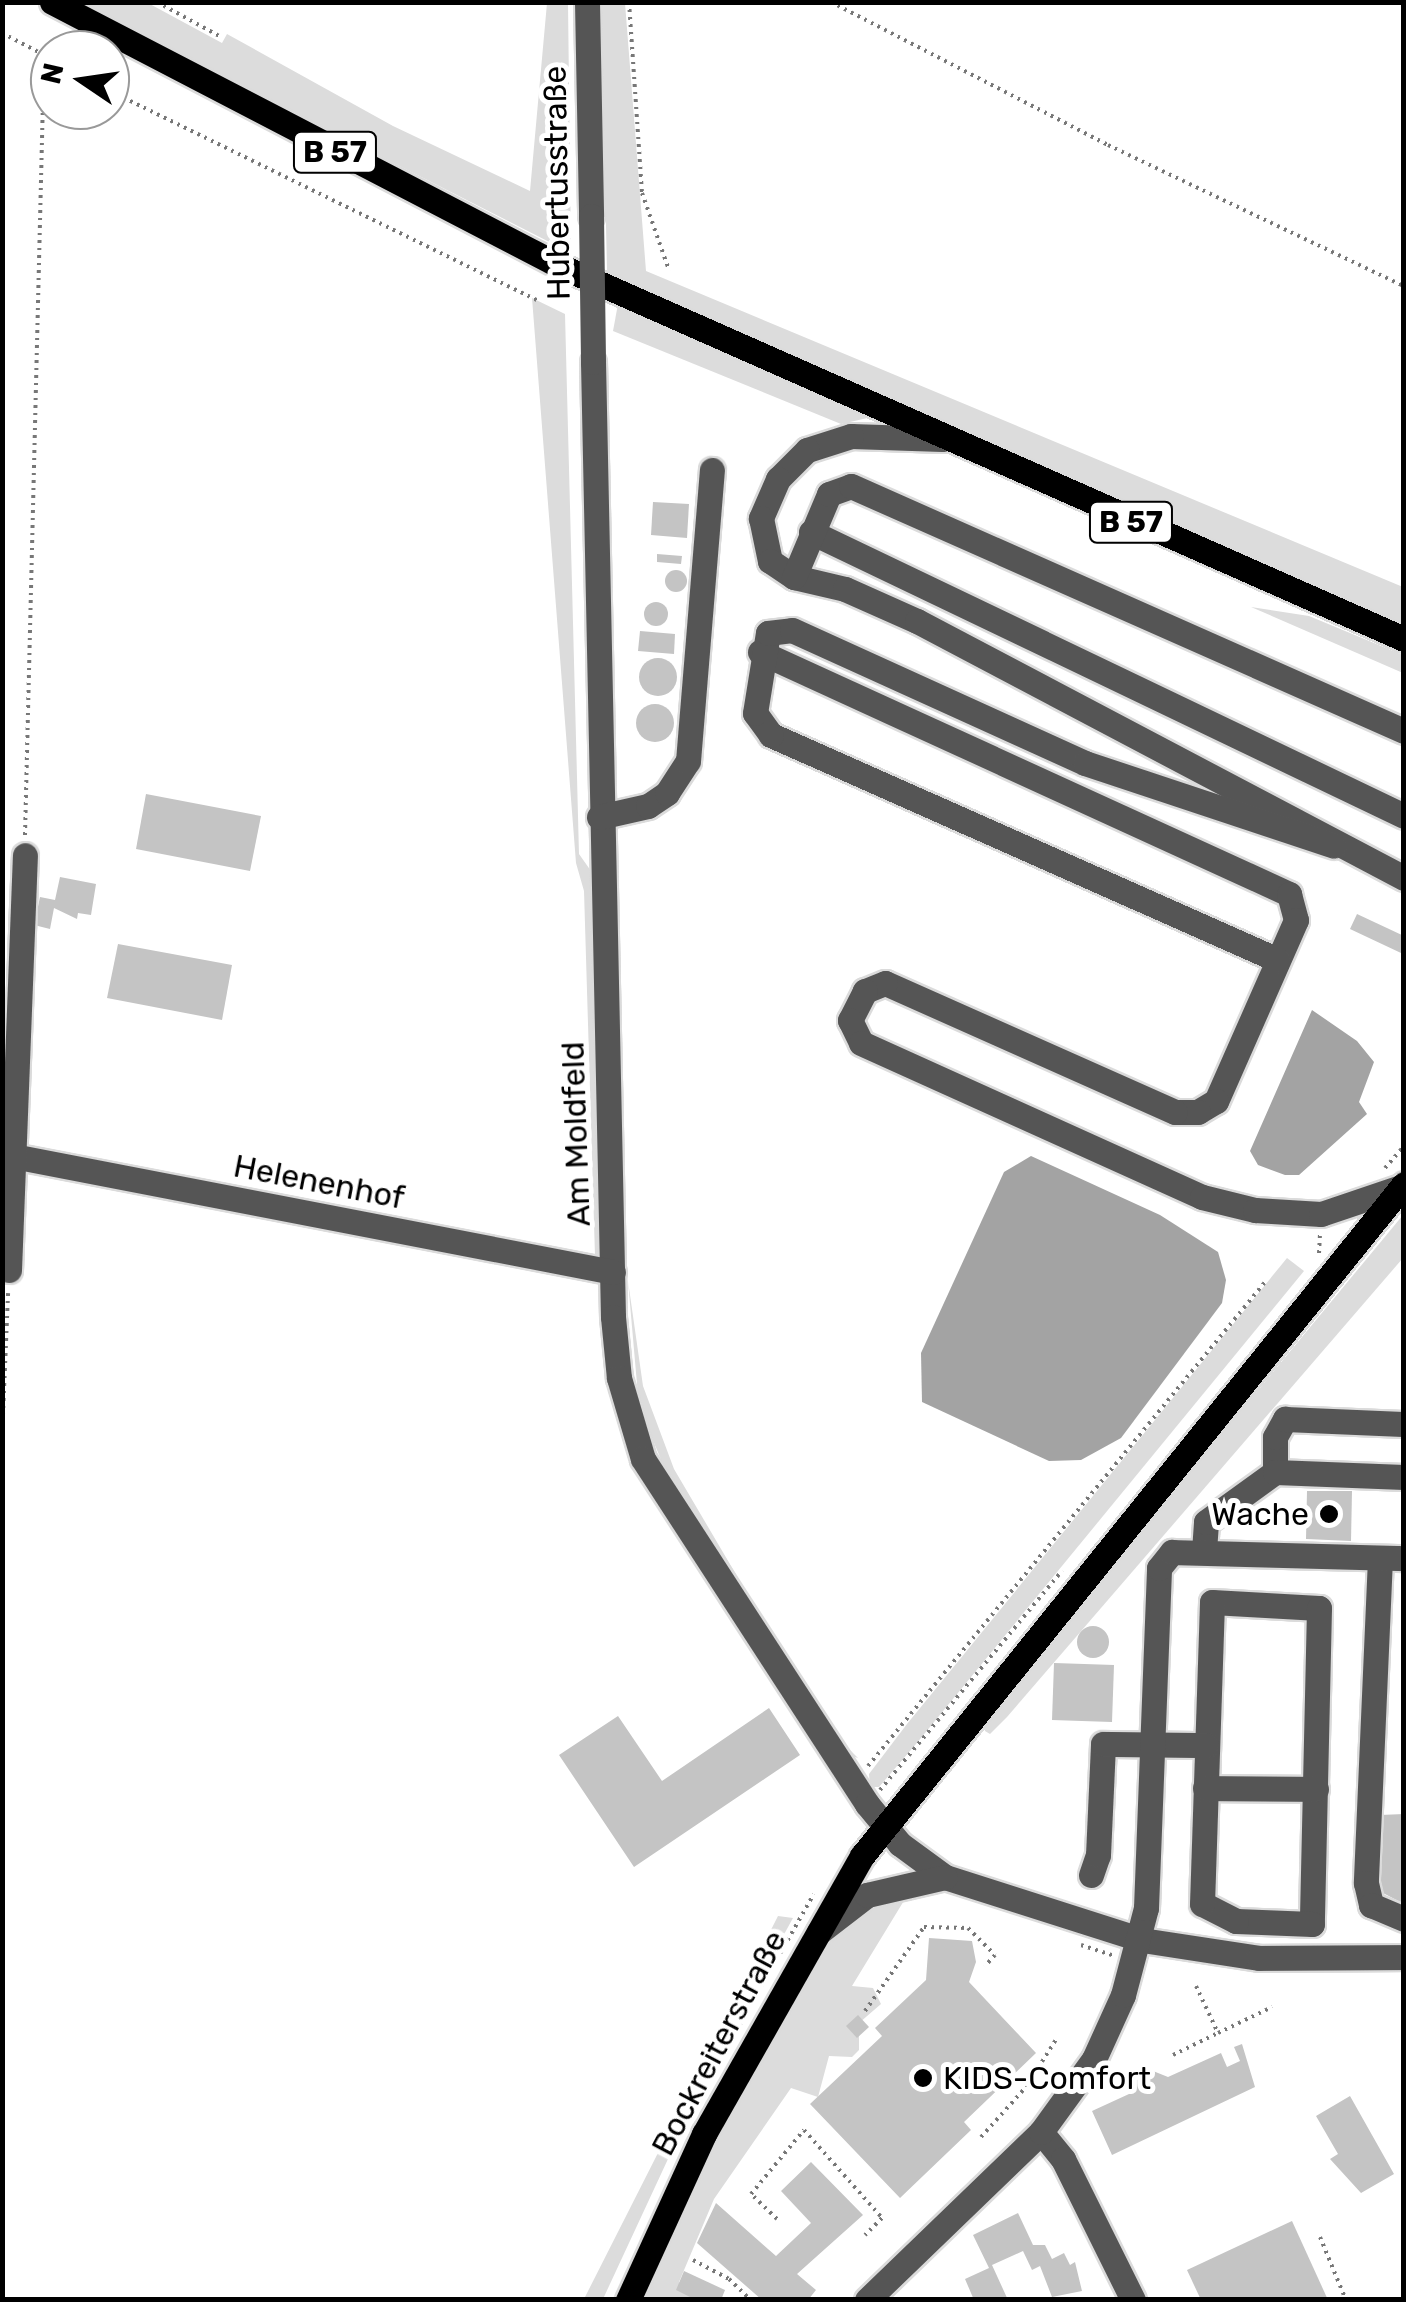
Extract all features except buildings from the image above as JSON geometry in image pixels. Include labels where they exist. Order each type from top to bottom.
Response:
[{"type":"main road","name":"B 57","points":[[52,2],[558,265],[1404,639]]},
{"type":"main road","name":"Bockreiterstraße","points":[[628,2300],[704,2134],[812,1939],[884,1827],[1402,1185]]},
{"type":"street","name":"Hubertusstraße","points":[[587,2],[592,362]]},
{"type":"street","name":"Am Moldfeld","points":[[592,362],[599,817],[619,1378],[643,1459],[854,1784],[884,1827],[946,1877]]},
{"type":"street","points":[[948,439],[851,436],[807,450],[778,479],[760,518],[770,561],[794,578],[845,589],[917,621],[1334,846],[1404,878]]},
{"type":"street","points":[[599,817],[648,806],[667,794],[688,760],[712,470]]},
{"type":"street","points":[[794,578],[830,494],[851,486],[878,494],[1404,731]]},
{"type":"street","points":[[811,532],[1404,816]]},
{"type":"street","points":[[1278,960],[771,736],[755,713],[760,652],[768,633],[792,630],[1085,763],[1334,846]]},
{"type":"street","points":[[760,652],[1290,894],[1296,920],[1216,1101],[1198,1112],[1175,1112],[886,983],[865,991],[850,1020],[861,1042],[1202,1196],[1255,1210],[1321,1214],[1402,1185]]},
{"type":"street","points":[[9,1270],[8,1151],[25,854]]},
{"type":"street","name":"Helenenhof","points":[[8,1151],[613,1272]]},
{"type":"street","points":[[1266,1476],[1275,1437],[1285,1419],[1403,1424]]},
{"type":"street","points":[[1217,1552],[1206,1522],[1266,1476],[1404,1477]]},
{"type":"street","points":[[867,2300],[1040,2132],[1094,2058],[1142,1940],[1159,1568],[1172,1552],[1392,1558],[1366,1883],[1372,1905],[1404,1919]]},
{"type":"street","points":[[1212,1602],[1319,1608],[1312,1924],[1236,1921],[1202,1904],[1205,1788],[1212,1602]]},
{"type":"street","points":[[1091,1875],[1102,1744],[1206,1745]]},
{"type":"street","points":[[1205,1788],[1316,1789]]},
{"type":"street","points":[[812,1939],[867,1895],[946,1877],[1142,1940],[1259,1958],[1404,1957]]},
{"type":"street","points":[[1040,2132],[1063,2158],[1132,2300]]},
{"type":"path","points":[[157,2],[222,37]]},
{"type":"path","points":[[628,2],[642,193],[669,270]]},
{"type":"path","points":[[831,2],[1108,145],[1404,286]]},
{"type":"path","points":[[2,33],[30,48]]},
{"type":"path","points":[[130,101],[539,300]]},
{"type":"path","points":[[25,854],[45,130]]},
{"type":"path","points":[[2,1438],[9,1270]]},
{"type":"path","points":[[854,1784],[1265,1282]]},
{"type":"path","points":[[865,2012],[924,1927],[968,1928],[995,1955],[985,1966]]},
{"type":"path","points":[[1196,1986],[1218,2033]]},
{"type":"path","points":[[1173,2055],[1272,2007]]},
{"type":"path","points":[[981,2137],[1026,2086],[1057,2038]]},
{"type":"path","points":[[777,2219],[751,2194],[804,2130],[882,2218],[865,2235]]},
{"type":"path","points":[[1320,2237],[1346,2300]]},
{"type":"path","points":[[693,2260],[729,2278],[750,2300]]},
{"type":"shaded area","points":[[78,3],[148,3],[222,43],[227,34],[393,126],[530,191],[547,3],[568,3],[571,253]]},
{"type":"shaded area","points":[[601,3],[625,3],[646,271],[1403,587],[1403,624],[607,271]]},
{"type":"shaded area","points":[[532,298],[565,314],[579,854],[591,871],[602,1251],[595,1256],[584,891],[576,863]]},
{"type":"shaded area","points":[[618,304],[872,417],[841,424],[613,331]]},
{"type":"shaded area","points":[[1251,607],[1309,616],[1403,655],[1403,673]]},
{"type":"shaded area","points":[[1312,1010],[1357,1041],[1374,1062],[1359,1102],[1367,1114],[1299,1175],[1285,1175],[1258,1165],[1250,1151]]},
{"type":"shaded area","points":[[1031,1156],[1160,1215],[1218,1252],[1226,1280],[1222,1303],[1121,1438],[1081,1460],[1049,1461],[922,1402],[921,1353],[1004,1172]]},
{"type":"shaded area","points":[[1403,1215],[1403,1258],[1007,1717],[990,1734],[985,1731],[984,1721]]},
{"type":"shaded area","points":[[1287,1258],[1304,1271],[916,1744],[879,1787],[870,1787],[869,1774],[907,1724]]},
{"type":"shaded area","points":[[628,1281],[643,1386],[674,1469],[824,1724],[858,1758],[836,1751],[667,1474],[639,1407]]},
{"type":"shaded area","points":[[885,1893],[905,1899],[852,1986],[873,1988],[881,2004],[859,2023],[859,2050],[852,2057],[829,2056],[818,2097],[791,2088],[714,2199],[679,2282],[692,2299],[640,2300],[742,2085],[826,1944]]},
{"type":"shaded area","points":[[778,1916],[793,1918],[707,2075],[603,2299],[584,2299]]},
{"type":"place","name":"Wache","points":[[1329,1514]]},
{"type":"place","name":"KIDS-Comfort","points":[[923,2078]]}]
